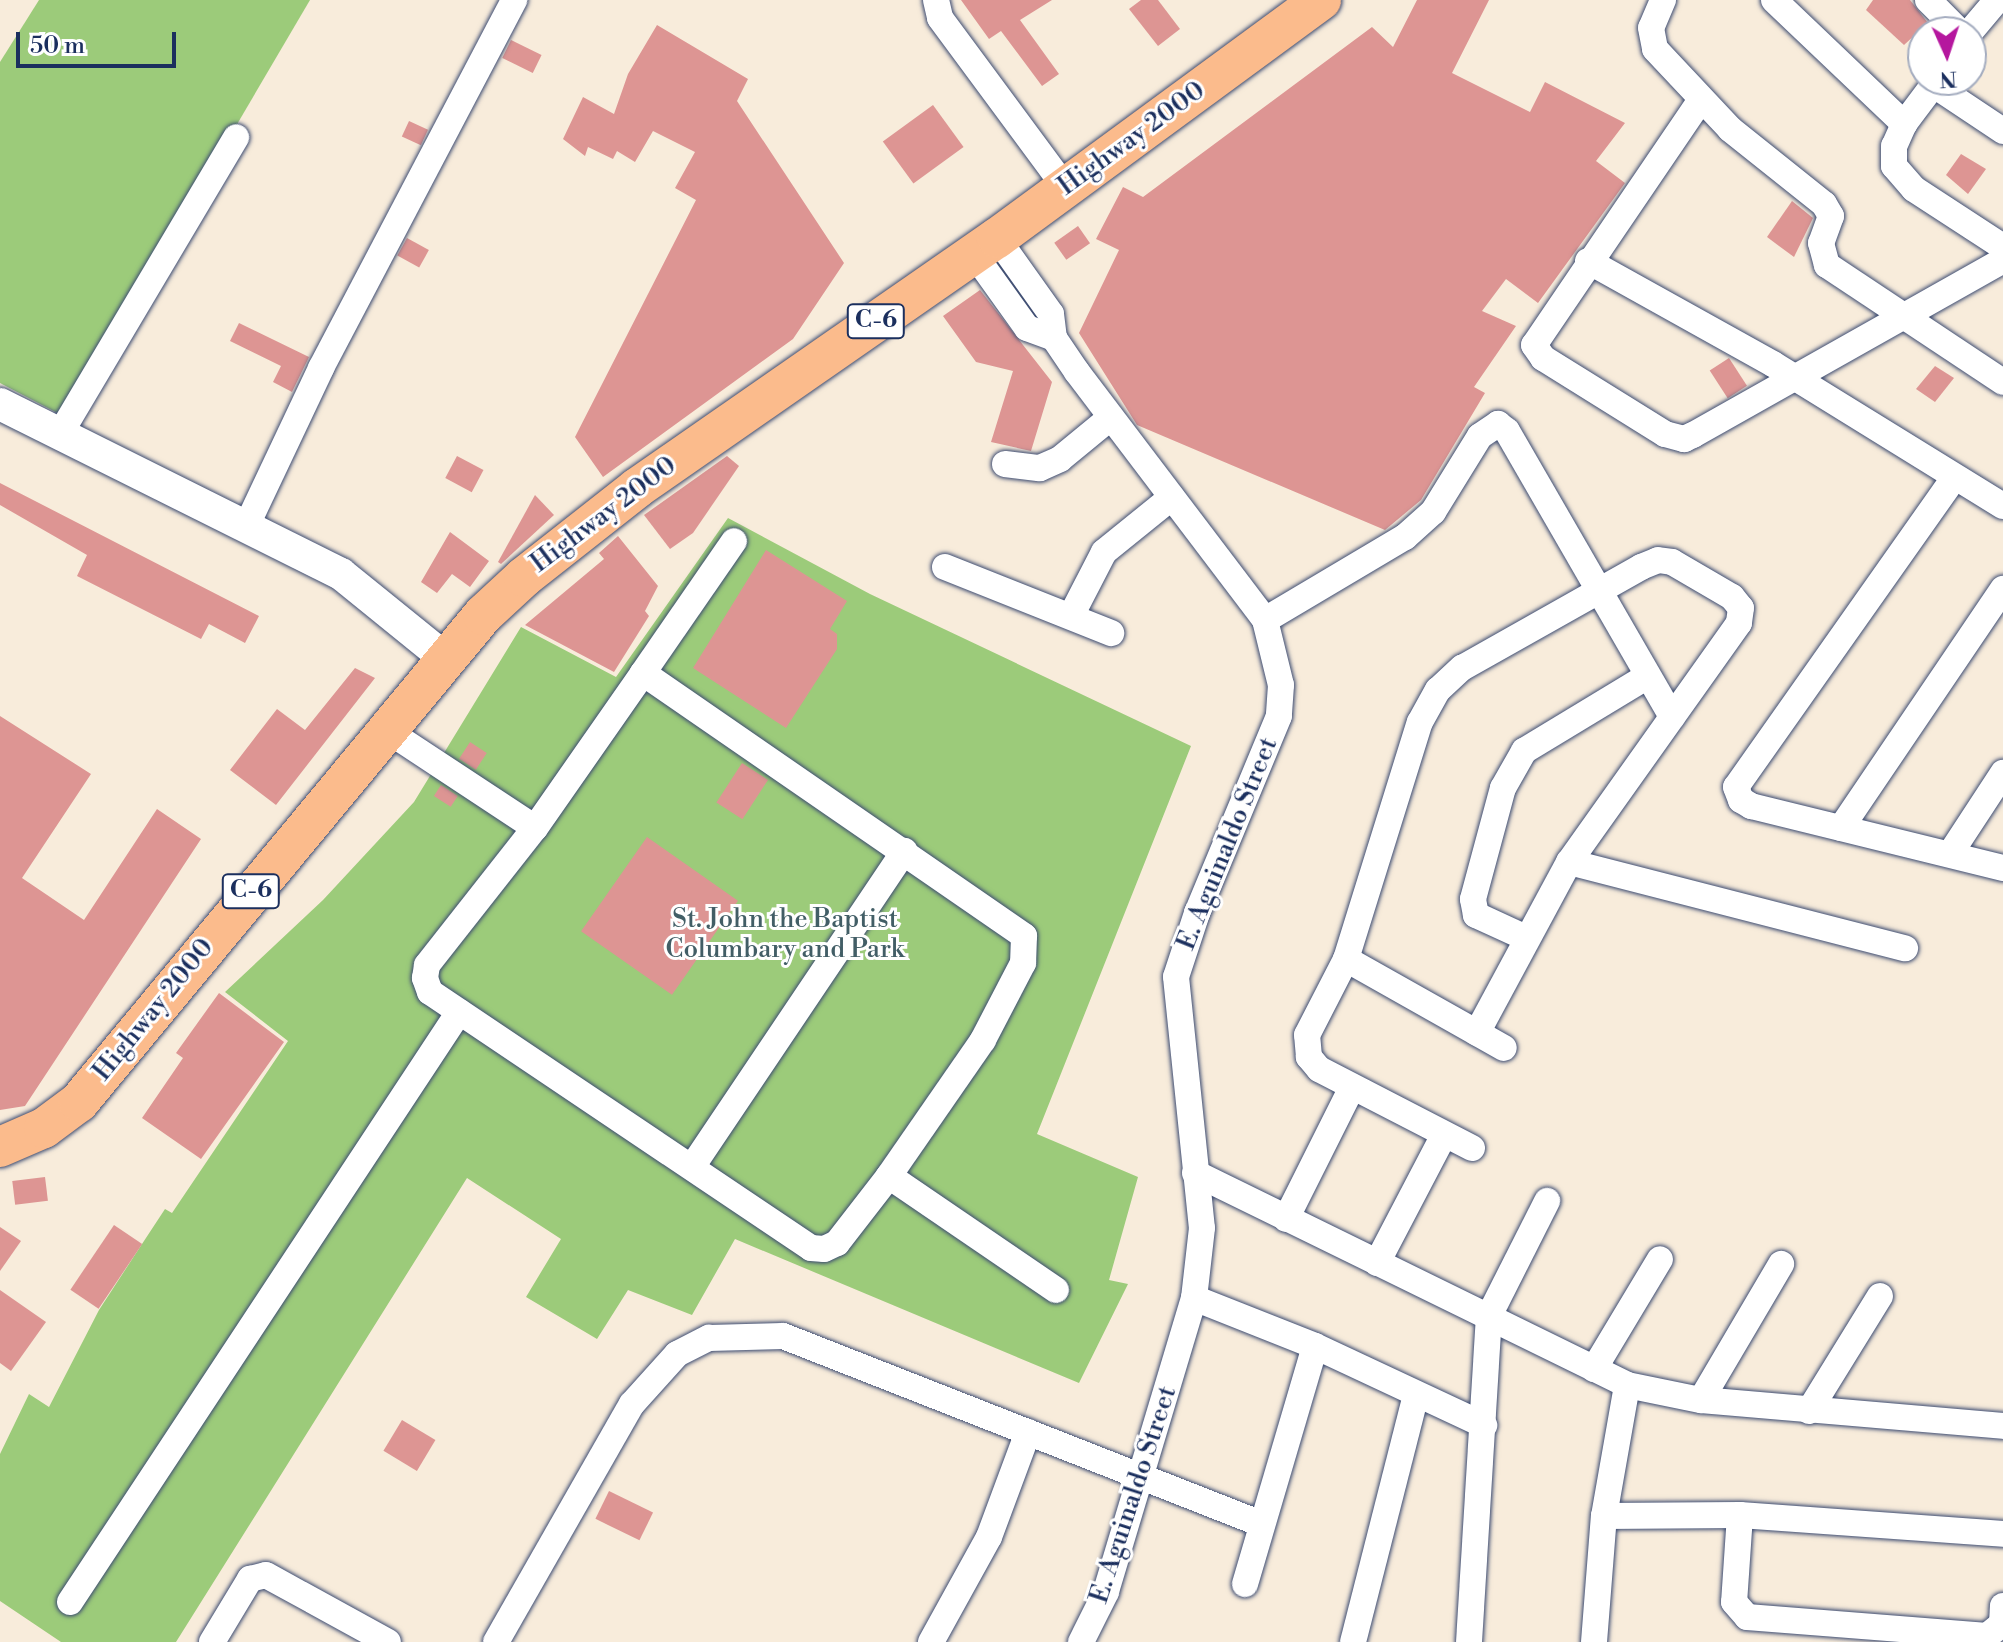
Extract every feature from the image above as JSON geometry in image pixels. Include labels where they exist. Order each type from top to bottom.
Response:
[{"type":"main road","name":"Highway 2000","points":[[0,1147],[44,1128],[79,1102],[446,659],[524,577],[637,488],[985,246],[1321,0]]},
{"type":"street","points":[[246,527],[321,368],[514,0]]},
{"type":"street","points":[[936,0],[940,18],[1066,188]]},
{"type":"street","points":[[1663,0],[1651,28],[1655,49],[1700,101],[1824,204],[1831,216],[1821,243],[1827,265],[2003,382]]},
{"type":"street","points":[[1774,0],[1904,124]]},
{"type":"street","points":[[1928,0],[1944,16]]},
{"type":"street","points":[[1984,16],[1997,0]]},
{"type":"street","points":[[1925,96],[1904,124],[1894,146],[1901,180],[2003,247]]},
{"type":"street","points":[[1955,96],[2003,131]]},
{"type":"street","points":[[1700,101],[1588,261],[1534,345],[1543,358],[1665,434],[1684,439],[1693,435],[2003,260]]},
{"type":"street","points":[[60,434],[236,137]]},
{"type":"street","name":"E. Aguinaldo Street","points":[[985,246],[1027,328],[1054,338],[1110,418],[1265,620],[1277,655],[1279,716],[1197,913],[1176,977],[1202,1228],[1194,1298],[1106,1592],[1081,1642]]},
{"type":"street","points":[[1588,261],[1794,377],[2003,506]]},
{"type":"street","points":[[0,404],[341,574],[446,659]]},
{"type":"street","points":[[1005,464],[1040,468],[1060,459],[1110,418]]},
{"type":"street","points":[[1265,620],[1405,537],[1433,512],[1480,436],[1498,424],[1507,431],[1646,677],[1672,717]]},
{"type":"street","points":[[1954,478],[1736,787],[1741,800],[1751,806],[2003,868]]},
{"type":"street","points":[[1071,616],[1104,552],[1172,497]]},
{"type":"street","points":[[643,673],[999,915],[1024,936],[1027,950],[983,1040],[889,1176],[837,1243],[824,1249],[811,1248],[430,992],[427,965],[535,828],[734,541]]},
{"type":"street","points":[[1472,1148],[1351,1089],[1319,1069],[1309,1057],[1307,1035],[1346,959],[1420,722],[1438,690],[1462,668],[1658,560],[1672,562],[1741,608],[1739,623],[1569,862],[1524,937],[1477,1033]]},
{"type":"street","points":[[945,567],[1111,633]]},
{"type":"street","points":[[1841,828],[2003,589]]},
{"type":"street","points":[[1524,937],[1476,915],[1473,899],[1503,788],[1524,751],[1646,677]]},
{"type":"street","points":[[388,731],[535,828]]},
{"type":"street","points":[[1950,854],[2003,773]]},
{"type":"street","points":[[692,1167],[904,851]]},
{"type":"street","points":[[1569,862],[1905,948]]},
{"type":"street","points":[[1346,959],[1504,1048]]},
{"type":"street","points":[[70,1602],[459,1012]]},
{"type":"street","points":[[1286,1219],[1351,1089]]},
{"type":"street","points":[[1377,1263],[1444,1135]]},
{"type":"street","points":[[1195,1173],[1627,1385],[1701,1400],[2003,1426]]},
{"type":"street","points":[[889,1176],[1056,1290]]},
{"type":"street","points":[[1469,1642],[1489,1316],[1547,1201]]},
{"type":"street","points":[[1594,1369],[1660,1259]]},
{"type":"street","points":[[1701,1400],[1781,1264]]},
{"type":"street","points":[[1809,1411],[1880,1296]]},
{"type":"street","points":[[1194,1298],[1315,1346],[1484,1425]]},
{"type":"street","points":[[496,1642],[632,1404],[677,1354],[709,1338],[783,1336],[1259,1523]]},
{"type":"street","points":[[1245,1584],[1259,1523],[1315,1346]]},
{"type":"street","points":[[1594,1642],[1604,1516],[1627,1385]]},
{"type":"street","points":[[1353,1642],[1416,1395]]},
{"type":"street","points":[[931,1642],[989,1537],[1028,1432]]},
{"type":"street","points":[[1604,1516],[1740,1515],[2003,1534]]},
{"type":"street","points":[[1740,1515],[1734,1602],[1747,1617],[1987,1636],[2002,1624],[2003,1606]]},
{"type":"street","points":[[212,1642],[250,1579],[266,1575],[355,1634],[388,1642]]},
{"type":"green space","points":[[39,0],[310,0],[65,417],[0,383],[0,62]]},
{"type":"green space","name":"St. John the Baptist Columbary and Park","points":[[728,518],[870,594],[1191,746],[1037,1134],[1138,1177],[1109,1280],[1128,1284],[1079,1383],[735,1239],[692,1315],[628,1290],[597,1339],[526,1297],[561,1239],[467,1178],[176,1642],[61,1642],[0,1601],[0,1454],[29,1394],[49,1407],[99,1310],[142,1244],[165,1209],[172,1213],[288,1041],[225,992],[323,900],[414,802],[521,627],[616,677]]},
{"type":"building","points":[[961,0],[1052,0],[1020,20],[1059,74],[1042,86],[1001,31],[989,39]]},
{"type":"building","points":[[1141,0],[1158,0],[1180,29],[1158,46],[1129,9]]},
{"type":"building","points":[[1417,0],[1489,0],[1452,73],[1530,112],[1545,82],[1625,123],[1596,161],[1625,183],[1538,303],[1506,279],[1482,311],[1516,326],[1474,387],[1485,393],[1421,500],[1385,530],[1137,425],[1079,333],[1119,250],[1096,239],[1123,187],[1143,197],[1372,27],[1393,47]]},
{"type":"building","points":[[1873,0],[1910,0],[1923,16],[1907,16],[1907,42],[1904,45],[1866,10]]},
{"type":"building","points":[[657,25],[748,79],[737,101],[844,263],[793,339],[603,477],[575,437],[696,200],[675,188],[695,152],[653,131],[635,162],[617,151],[613,159],[588,147],[585,156],[563,139],[583,97],[614,114],[628,74]]},
{"type":"building","points":[[511,40],[542,55],[533,73],[502,58]]},
{"type":"building","points":[[933,105],[964,147],[913,184],[883,141]]},
{"type":"building","points":[[409,121],[428,130],[421,145],[402,136]]},
{"type":"building","points":[[1961,154],[1986,169],[1968,194],[1946,175]]},
{"type":"building","points":[[1792,201],[1813,218],[1794,257],[1767,237]]},
{"type":"building","points":[[1078,226],[1090,243],[1066,260],[1054,243]]},
{"type":"building","points":[[407,238],[429,250],[419,268],[397,255]]},
{"type":"building","points":[[980,290],[1052,382],[1031,451],[991,442],[1013,371],[976,362],[943,316]]},
{"type":"building","points":[[239,323],[309,357],[292,392],[273,382],[281,366],[230,341]]},
{"type":"building","points":[[1729,358],[1747,386],[1728,398],[1710,371]]},
{"type":"building","points":[[1935,366],[1954,378],[1935,402],[1916,389]]},
{"type":"building","points":[[457,456],[483,470],[472,492],[445,478]]},
{"type":"building","points":[[727,456],[739,466],[693,533],[670,549],[644,515]]},
{"type":"building","points":[[0,483],[259,616],[245,643],[209,624],[201,639],[77,576],[87,555],[0,505]]},
{"type":"building","points":[[535,495],[554,515],[501,564],[498,562]]},
{"type":"building","points":[[450,532],[489,561],[470,587],[452,574],[437,593],[421,582]]},
{"type":"building","points":[[618,536],[658,586],[645,611],[649,616],[614,672],[525,625],[604,559],[599,553]]},
{"type":"building","points":[[766,550],[847,601],[830,629],[837,634],[837,649],[786,728],[693,668]]},
{"type":"building","points":[[355,668],[375,678],[276,805],[230,770],[277,709],[305,730]]},
{"type":"building","points":[[0,716],[91,774],[22,878],[84,920],[157,809],[201,839],[25,1106],[0,1110]]},
{"type":"building","points":[[470,742],[487,753],[476,770],[459,759]]},
{"type":"building","points":[[742,763],[768,780],[742,819],[716,802]]},
{"type":"building","points":[[441,785],[458,796],[451,807],[434,796]]},
{"type":"building","points":[[647,837],[738,901],[672,995],[581,931]]},
{"type":"building","points":[[219,993],[284,1042],[201,1159],[142,1118],[183,1058],[176,1053]]},
{"type":"building","points":[[45,1177],[48,1201],[15,1205],[12,1181]]},
{"type":"building","points":[[114,1225],[142,1244],[99,1309],[70,1290]]},
{"type":"building","points":[[0,1227],[21,1241],[0,1271]]},
{"type":"building","points":[[0,1290],[46,1322],[11,1371],[0,1363]]},
{"type":"building","points":[[402,1420],[435,1440],[417,1471],[383,1451]]},
{"type":"building","points":[[609,1491],[653,1512],[639,1540],[595,1519]]}]
